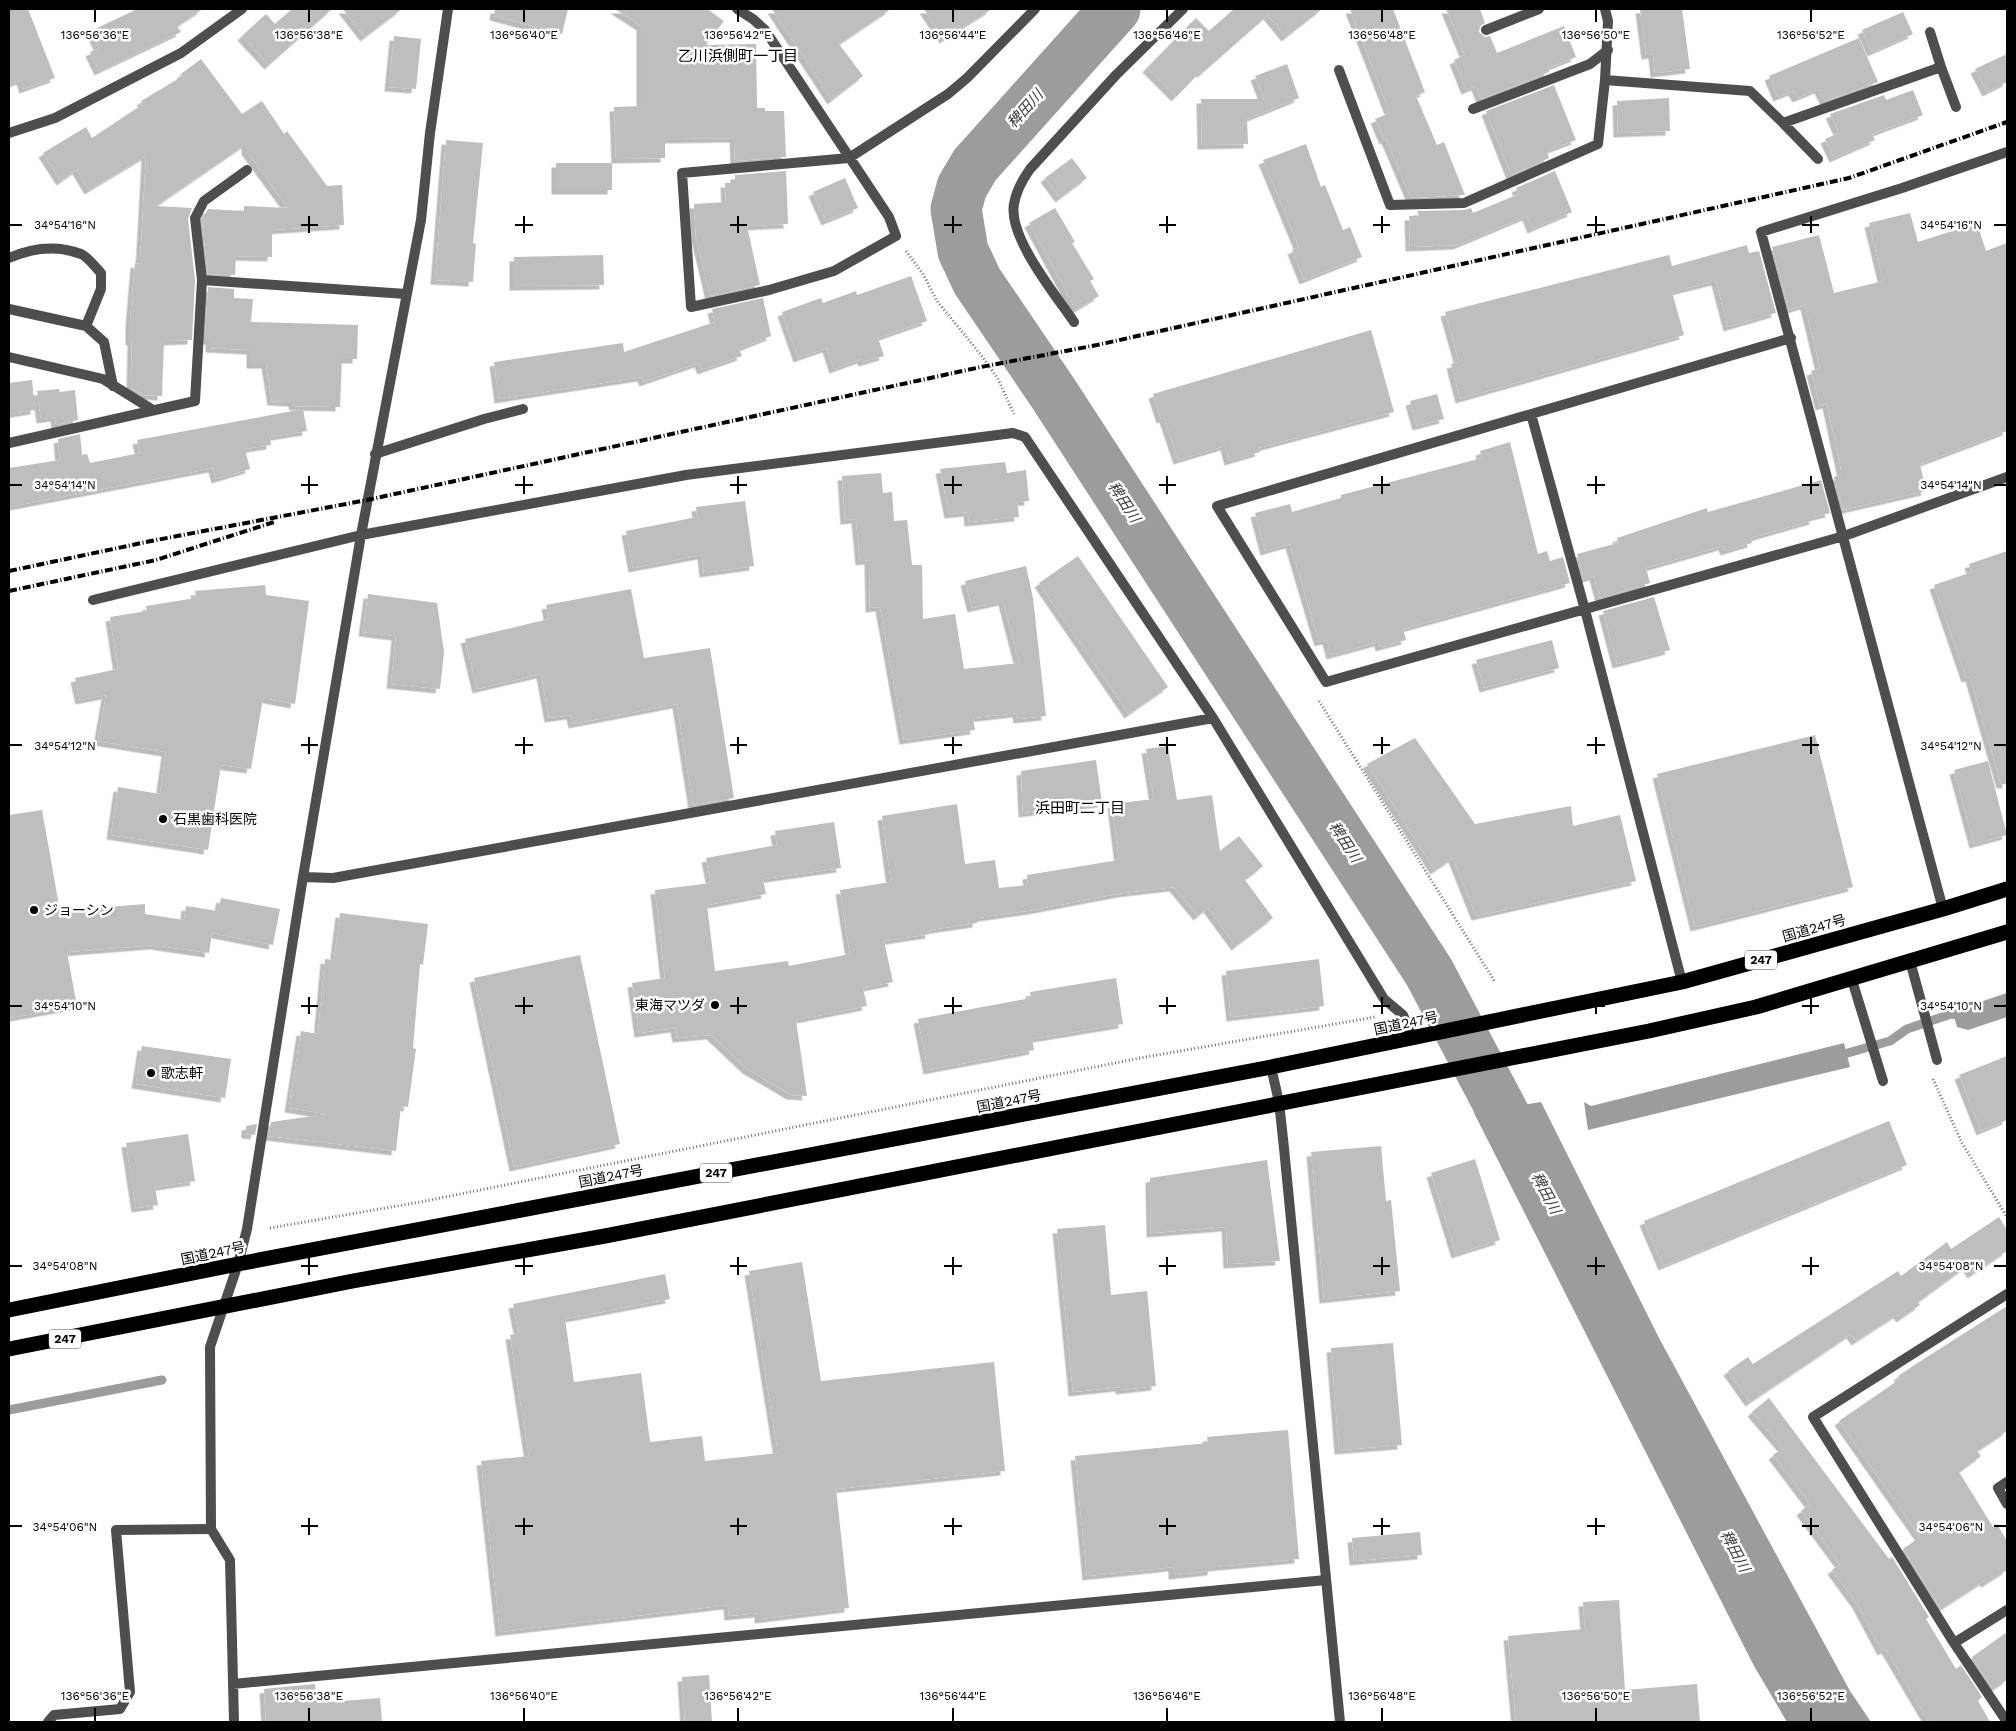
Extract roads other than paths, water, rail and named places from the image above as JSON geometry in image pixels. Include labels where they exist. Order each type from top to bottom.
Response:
[{"type":"highway","name":"国道247号","points":[[9,1310],[238,1264],[1271,1067],[1682,982],[1943,910],[2007,889]]},
{"type":"highway","name":"247","points":[[9,1349],[353,1281],[624,1232],[1530,1054],[1756,1007],[1852,980],[2007,932]]},
{"type":"street","points":[[9,133],[55,118],[180,53],[242,9]]},
{"type":"street","points":[[234,1722],[230,1560],[211,1529],[210,1347],[238,1264],[249,1219],[302,877],[361,535],[421,220],[430,133],[448,9]]},
{"type":"street","points":[[737,9],[753,19],[765,30],[849,158],[889,217],[896,236],[834,271],[769,290],[691,307],[682,173],[849,158],[948,94],[967,78],[1035,9]]},
{"type":"street","points":[[1074,322],[1018,234],[1013,216],[1014,203],[1020,184],[1030,169],[1090,104],[1183,9]]},
{"type":"street","points":[[1486,30],[1539,9]]},
{"type":"street","points":[[1339,70],[1390,205],[1464,203],[1598,144],[1608,50],[1608,20],[1605,9]]},
{"type":"street","points":[[1930,32],[1956,107]]},
{"type":"street","points":[[1473,109],[1590,64],[1608,50]]},
{"type":"street","points":[[1783,123],[1941,67]]},
{"type":"street","points":[[1605,80],[1750,91],[1818,159]]},
{"type":"street","points":[[1943,910],[1761,232],[1902,188],[2007,152]]},
{"type":"street","points":[[9,443],[195,401],[202,280],[195,218],[204,201],[247,170]]},
{"type":"street","points":[[9,258],[28,250],[54,249],[82,255],[101,273],[101,289],[86,326]]},
{"type":"street","points":[[202,280],[406,294]]},
{"type":"street","points":[[9,309],[86,326],[104,342],[113,386]]},
{"type":"street","points":[[1791,338],[1217,506],[1326,682],[1844,536],[2007,477]]},
{"type":"street","points":[[9,357],[103,380],[153,410]]},
{"type":"street","points":[[376,454],[484,419],[522,410]]},
{"type":"street","points":[[1530,414],[1585,610],[1682,982]]},
{"type":"street","points":[[93,600],[361,535],[686,475],[1013,433],[1025,437],[1213,718],[1384,999],[1403,1015],[1418,1037]]},
{"type":"street","points":[[302,877],[333,878],[1213,718]]},
{"type":"street","points":[[1910,962],[1937,1060]]},
{"type":"street","points":[[1852,980],[1883,1081]]},
{"type":"street","points":[[1271,1067],[1279,1102],[1340,1722]]},
{"type":"street","points":[[2007,1294],[1813,1417],[1954,1643],[2007,1722]]},
{"type":"street","points":[[2007,1482],[1998,1488],[2007,1504]]},
{"type":"street","points":[[48,1722],[54,1715],[120,1709],[130,1692],[116,1530],[211,1529]]},
{"type":"street","points":[[233,1684],[1326,1580]]},
{"type":"street","points":[[1954,1643],[2007,1610]]},
{"type":"water","points":[[2007,993],[2007,1017],[1968,1030],[1957,1027],[1951,1006],[1968,1006]]},
{"type":"water","points":[[1844,1043],[1850,1067],[1588,1130],[1584,1102],[1591,1106]]},
{"type":"water","points":[[1541,1102],[1658,1336],[1850,1691],[1871,1722],[1787,1722],[1754,1666],[1474,1113]]},
{"type":"waterway","name":"稗田川","points":[[1115,9],[975,165],[962,187],[956,209],[963,251],[977,281],[1053,393],[1429,972],[1534,1171]]},
{"type":"waterway","points":[[1837,1056],[1890,1041],[1907,1029],[1951,1014],[1965,1016]]},
{"type":"waterway","points":[[9,1410],[162,1380]]},
{"type":"railway","points":[[9,571],[151,541],[367,500],[981,367],[1097,345],[1849,178],[2007,122]]},
{"type":"railway","points":[[9,591],[156,560],[274,522]]},
{"type":"place","name":"石黒歯科医院","points":[[163,819]]},
{"type":"place","name":"ジョーシン","points":[[34,910]]},
{"type":"place","name":"東海マツダ","points":[[715,1005]]},
{"type":"place","name":"歌志軒","points":[[151,1073]]},
{"type":"district","name":"乙川浜側町一丁目","points":[[738,56]]},
{"type":"district","name":"浜田町二丁目","points":[[1080,808]]}]
